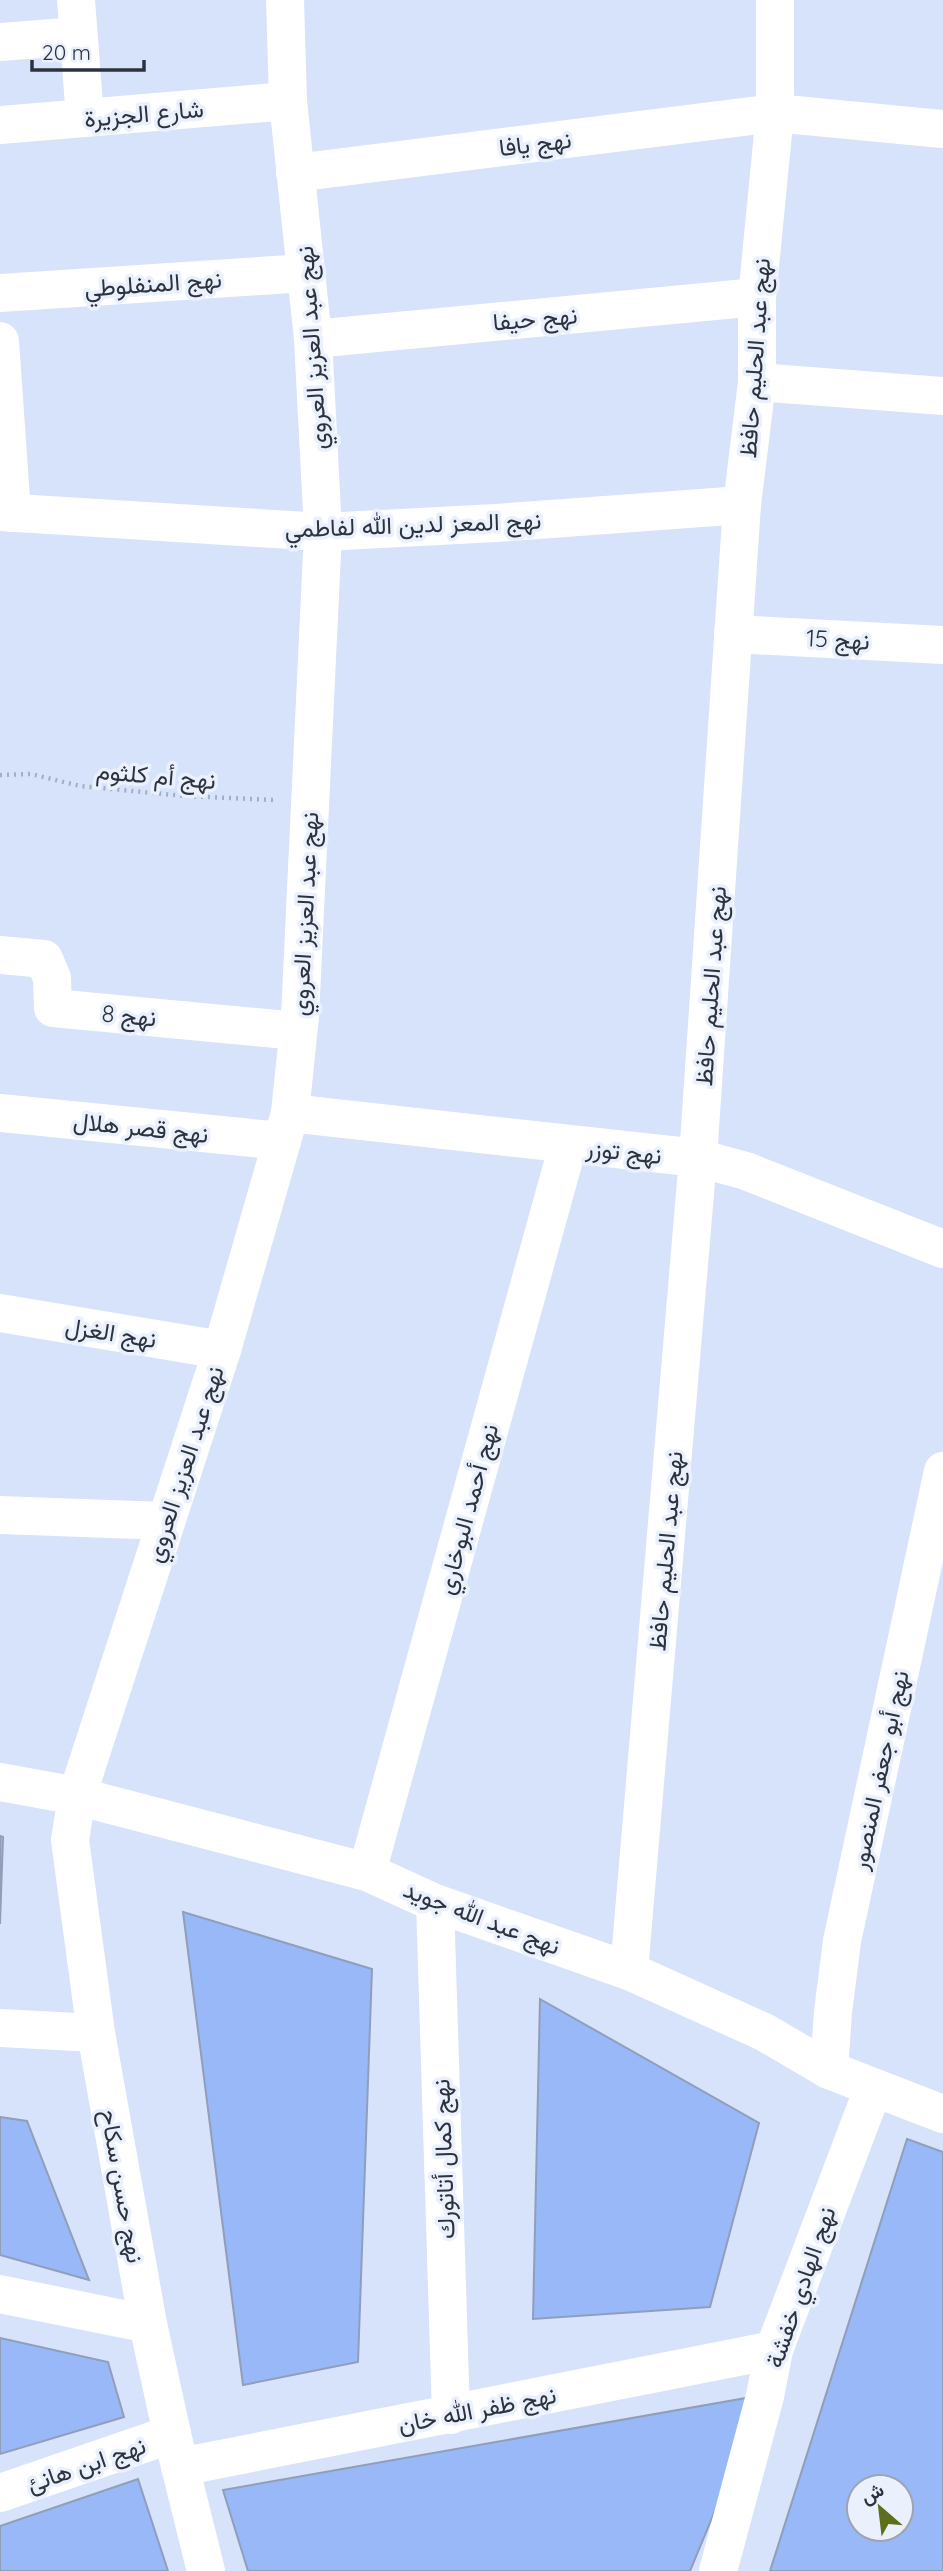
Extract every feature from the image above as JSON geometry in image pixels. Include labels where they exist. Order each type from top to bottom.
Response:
[{"type":"street","name":"نهج عبد العزيز العروي","points":[[77,1796],[222,1350],[286,1127],[298,1031],[323,532],[313,339],[288,101],[285,0]]},
{"type":"street","name":"نهج عبد الحليم حافظ","points":[[629,1971],[698,1158],[742,505],[757,382],[757,297],[775,113],[775,0]]},
{"type":"street","points":[[0,42],[77,18],[85,118]]},
{"type":"street","name":"شارع الجزيرة","points":[[0,125],[288,101]]},
{"type":"street","name":"نهج يافا","points":[[295,173],[775,113],[943,129]]},
{"type":"street","name":"نهج المنفلوطي","points":[[0,292],[306,273]]},
{"type":"street","name":"نهج حيفا","points":[[313,339],[757,297]]},
{"type":"street","points":[[0,341],[6,512]]},
{"type":"street","points":[[757,382],[943,396]]},
{"type":"street","name":"نهج المعز لدين الله لفاطمي","points":[[6,512],[323,532],[742,505]]},
{"type":"street","name":"نهج 15","points":[[733,634],[943,645]]},
{"type":"street","name":"نهج 8","points":[[0,955],[44,959],[52,978],[53,1008],[298,1031]]},
{"type":"street","name":"نهج قصر هلال","points":[[0,1113],[286,1127]]},
{"type":"street","name":"نهج توزر","points":[[286,1127],[568,1145],[698,1158],[746,1171],[943,1249]]},
{"type":"street","name":"نهج أحمد البوخاري","points":[[367,1872],[568,1145]]},
{"type":"street","name":"نهج الغزل","points":[[0,1313],[222,1350]]},
{"type":"street","name":"نهج أبو جعفر المنصور","points":[[829,2070],[842,1941],[943,1471]]},
{"type":"street","points":[[0,1515],[166,1521]]},
{"type":"street","name":"نهج عبد الله جويد","points":[[0,1782],[77,1796],[367,1872],[435,1902],[629,1971],[764,2032],[829,2070],[943,2114]]},
{"type":"street","name":"نهج حسن سكاح","points":[[77,1796],[71,1840],[96,2033],[148,2324],[206,2571]]},
{"type":"street","name":"نهج كمال أتاتورك","points":[[435,1902],[451,2415]]},
{"type":"street","points":[[0,2028],[96,2033]]},
{"type":"street","name":"نهج الهادي خفشة","points":[[718,2571],[765,2396],[774,2350],[873,2089]]},
{"type":"street","points":[[0,2294],[148,2324]]},
{"type":"street","name":"نهج ظفر الله خان","points":[[176,2451],[451,2415],[774,2350]]},
{"type":"street","name":"نهج ابن هانئ","points":[[0,2493],[176,2451]]},
{"type":"path","name":"نهج أم كلثوم","points":[[0,775],[31,774],[80,786],[184,796],[310,802]]},
{"type":"building","points":[[0,1836],[3,1837],[0,1924]]},
{"type":"building","points":[[183,1912],[372,1969],[358,2362],[243,2385]]},
{"type":"building","points":[[540,1999],[759,2123],[710,2307],[533,2319]]},
{"type":"building","points":[[0,2117],[27,2121],[89,2280],[0,2255]]},
{"type":"building","points":[[907,2139],[943,2152],[943,2571],[770,2571]]},
{"type":"building","points":[[0,2338],[108,2362],[124,2417],[0,2454]]},
{"type":"building","points":[[763,2395],[690,2571],[248,2571],[223,2490]]},
{"type":"building","points":[[138,2479],[168,2571],[0,2571],[0,2526]]}]
